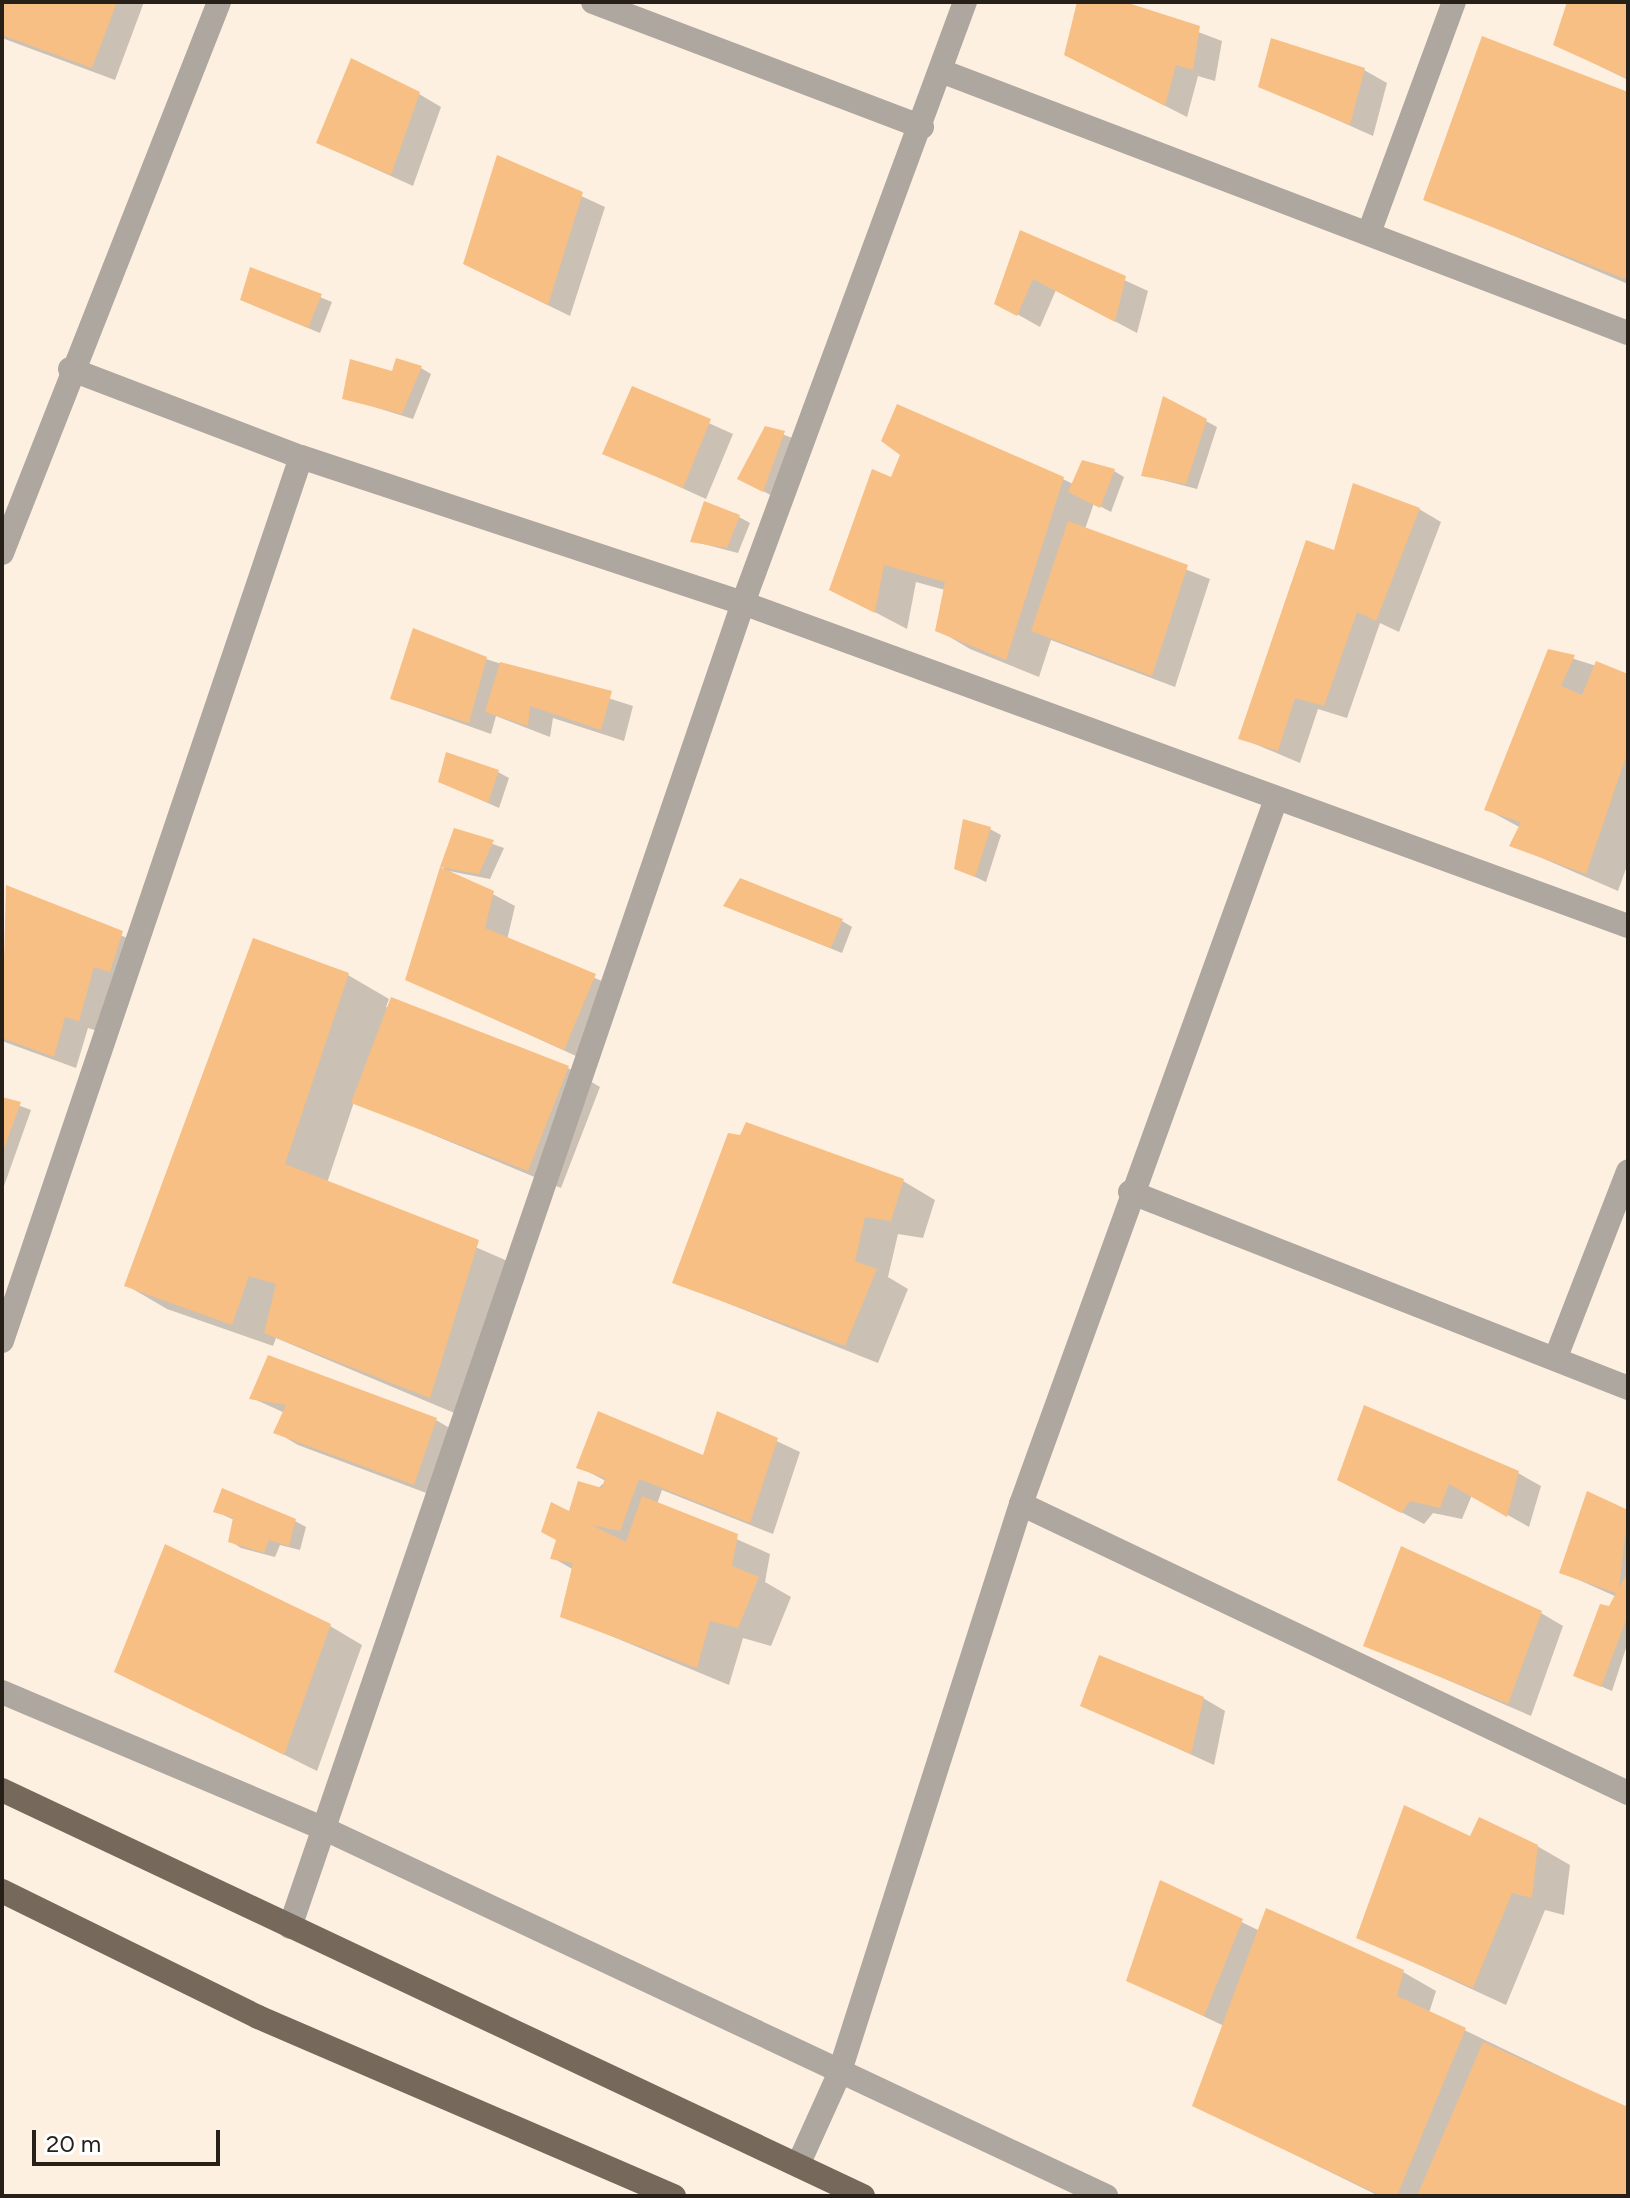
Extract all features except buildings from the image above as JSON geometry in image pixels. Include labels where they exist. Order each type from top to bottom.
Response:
[{"type":"main road","points":[[2,1790],[863,2196]]},
{"type":"main road","points":[[2,1891],[258,2017],[674,2196]]},
{"type":"street","points":[[2,553],[70,369],[219,2]]},
{"type":"street","points":[[593,2],[922,127]]},
{"type":"street","points":[[290,1927],[327,1830],[743,603],[922,127],[965,2]]},
{"type":"street","points":[[1370,230],[1454,2]]},
{"type":"street","points":[[941,71],[1370,230],[1628,333]]},
{"type":"street","points":[[70,369],[301,457],[743,603],[1628,926]]},
{"type":"street","points":[[2,1341],[301,457]]},
{"type":"street","points":[[798,2165],[839,2074],[1021,1504],[1130,1192],[1276,799]]},
{"type":"street","points":[[1556,1357],[1628,1171]]},
{"type":"street","points":[[1130,1192],[1556,1357],[1628,1388]]},
{"type":"street","points":[[1021,1504],[1628,1793]]},
{"type":"street","points":[[2,1692],[327,1830],[839,2074],[1106,2196]]}]
